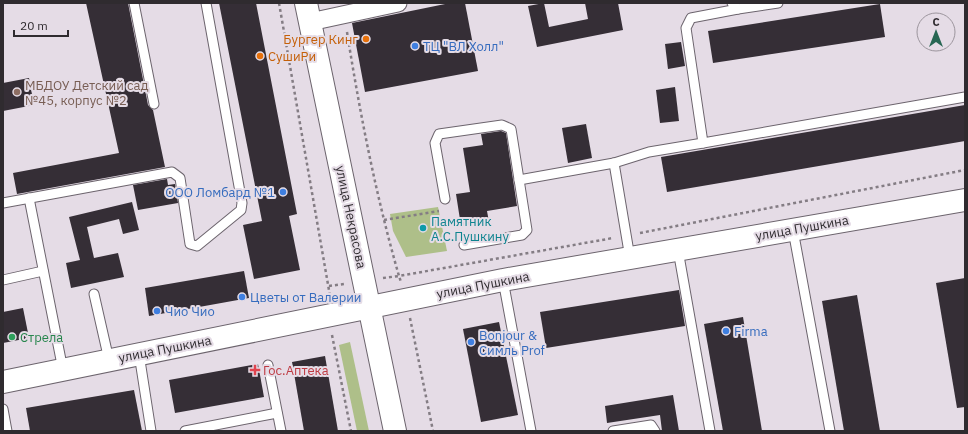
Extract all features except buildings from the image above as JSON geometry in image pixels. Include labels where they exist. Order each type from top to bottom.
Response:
[{"type":"main road","name":"улица Некрасова","points":[[308,13],[395,431]]},
{"type":"main road","name":"улица Пушкина","points":[[3,382],[139,354],[332,326],[369,308],[503,280],[965,200]]},
{"type":"street","points":[[308,13],[344,15],[398,3]]},
{"type":"lane","points":[[134,3],[154,104]]},
{"type":"lane","points":[[3,203],[172,172],[180,178],[190,244],[197,246],[241,210],[242,203],[206,3]]},
{"type":"lane","points":[[702,143],[686,28],[690,18],[735,6],[778,3]]},
{"type":"lane","points":[[519,180],[614,163],[649,152],[965,96]]},
{"type":"lane","points":[[445,199],[436,143],[439,134],[502,126],[511,129],[527,230],[522,235],[464,245]]},
{"type":"lane","points":[[614,163],[630,259]]},
{"type":"lane","points":[[29,198],[63,370]]},
{"type":"lane","points":[[793,230],[830,431]]},
{"type":"lane","points":[[678,250],[710,431]]},
{"type":"lane","points":[[3,280],[43,271]]},
{"type":"lane","points":[[503,280],[531,431]]},
{"type":"lane","points":[[94,294],[109,360]]},
{"type":"lane","points":[[139,354],[151,431]]},
{"type":"lane","points":[[268,365],[281,431]]},
{"type":"lane","points":[[3,408],[7,431]]},
{"type":"lane","points":[[185,431],[277,413]]},
{"type":"lane","points":[[616,431],[651,425],[655,431]]},
{"type":"path","points":[[279,3],[329,286],[332,326],[351,431]]},
{"type":"path","points":[[344,15],[357,93],[384,220],[400,276],[626,236],[965,170]]},
{"type":"path","points":[[384,220],[447,210],[445,199]]},
{"type":"path","points":[[410,320],[433,431]]},
{"type":"green space","points":[[438,207],[447,251],[406,257],[393,231],[390,214]]},
{"type":"green space","points":[[350,342],[369,431],[357,431],[339,345]]},
{"type":"place","name":"Бургер Кинг","points":[[366,39]]},
{"type":"place","name":"ТЦ \"ВЛ Холл\"","points":[[415,46]]},
{"type":"place","name":"СушиРи","points":[[260,56]]},
{"type":"place","name":"МБДОУ Детский сад №45, корпус №2","points":[[17,92]]},
{"type":"place","name":"ООО Ломбард №1","points":[[283,192]]},
{"type":"place","name":"Памятник А.С.Пушкину","points":[[423,228]]},
{"type":"place","name":"Цветы от Валерии","points":[[242,297]]},
{"type":"place","name":"Чио Чио","points":[[157,311]]},
{"type":"place","name":"Firma","points":[[726,331]]},
{"type":"place","name":"Стрела","points":[[12,337]]},
{"type":"place","name":"Bonjour & Симль Prof","points":[[471,342]]},
{"type":"place","name":"Гос.Аптека","points":[[255,370]]}]
